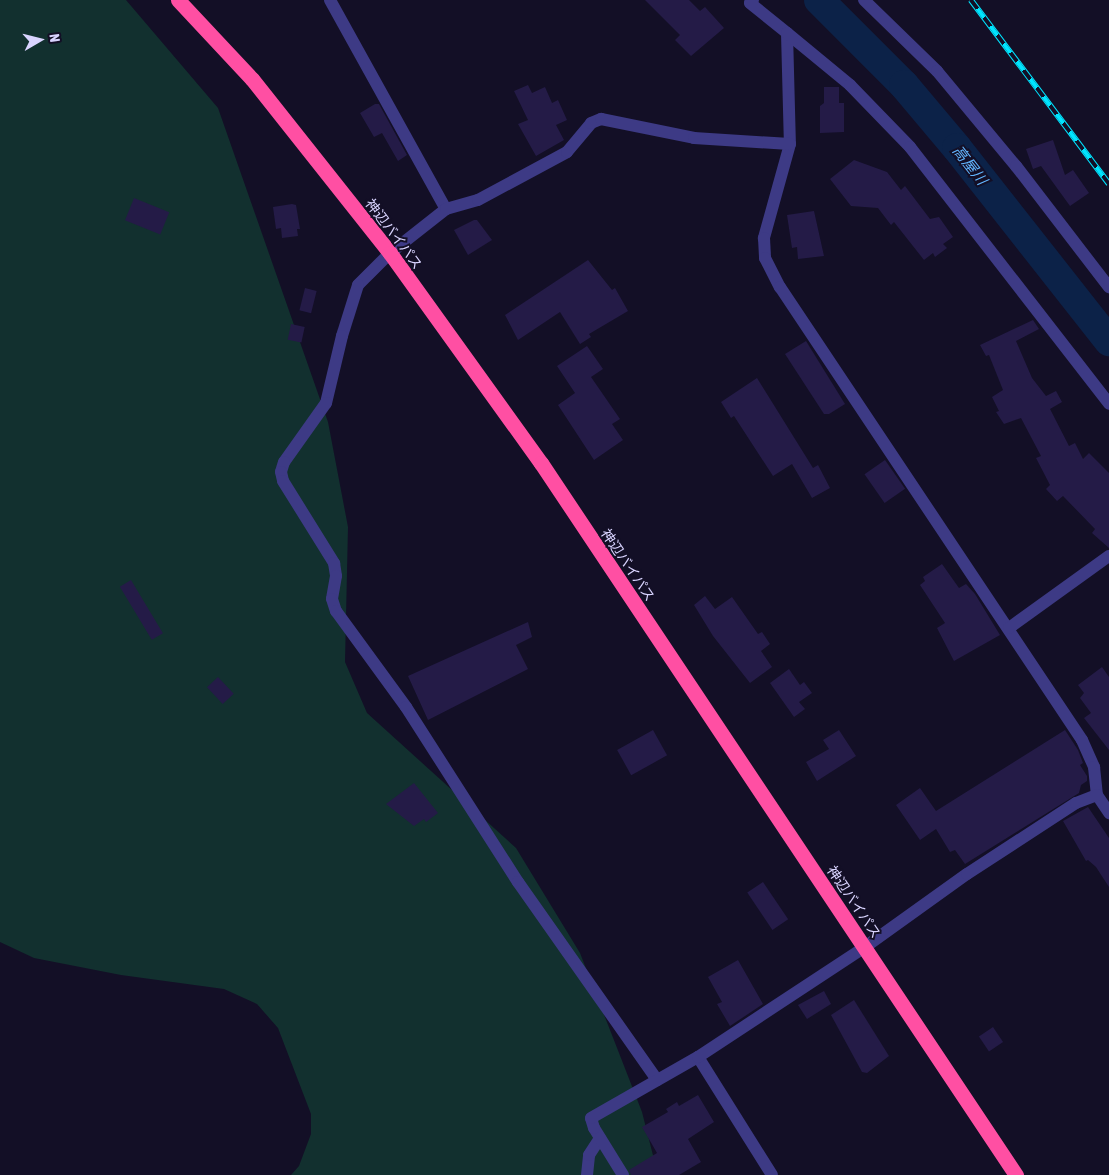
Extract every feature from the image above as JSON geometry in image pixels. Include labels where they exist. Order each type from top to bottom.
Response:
[{"type":"highway","name":"神辺バイパス","points":[[178,0],[252,79],[390,254],[540,464],[1016,1175]]},
{"type":"street","points":[[330,0],[446,209]]},
{"type":"street","points":[[864,0],[937,71],[1016,166],[1109,287]]},
{"type":"street","points":[[750,1],[850,84],[910,146],[1109,404]]},
{"type":"street","points":[[787,33],[790,144],[764,238],[766,258],[780,288],[1009,628],[1082,740],[1094,767],[1097,795],[1109,813]]},
{"type":"street","points":[[657,1080],[518,882],[406,707],[336,611],[332,599],[336,576],[334,563],[283,481],[281,472],[284,462],[326,403],[352,297],[358,286],[390,254],[446,209],[478,200],[567,152],[591,123],[601,119],[694,138],[790,144]]},
{"type":"street","points":[[1009,628],[1109,556]]},
{"type":"street","points":[[623,1175],[600,1138],[591,1118],[698,1057],[865,947],[1013,843],[1076,803],[1097,795]]},
{"type":"street","points":[[698,1057],[772,1175]]},
{"type":"street","points":[[587,1175],[589,1155],[600,1138]]},
{"type":"green space","points":[[0,0],[126,0],[218,108],[328,422],[348,527],[345,662],[367,713],[516,848],[580,953],[642,1112],[658,1175],[291,1175],[299,1166],[311,1134],[311,1114],[278,1028],[257,1004],[224,989],[121,975],[34,958],[0,942]]},
{"type":"building","points":[[645,0],[689,0],[700,11],[705,7],[724,28],[691,56],[675,40],[680,35]]},
{"type":"building","points":[[528,85],[532,93],[545,87],[552,103],[558,100],[567,120],[556,125],[564,140],[536,156],[518,124],[528,120],[514,91]]},
{"type":"building","points":[[824,87],[839,87],[839,103],[844,103],[844,132],[820,133],[820,106],[824,103]]},
{"type":"building","points":[[375,104],[379,104],[407,155],[398,161],[382,133],[374,137],[360,113]]},
{"type":"building","points":[[1053,140],[1065,175],[1073,170],[1089,193],[1070,206],[1041,166],[1033,169],[1026,149]]},
{"type":"building","points":[[854,160],[887,172],[901,190],[905,186],[930,219],[939,217],[953,237],[943,244],[947,248],[935,257],[933,253],[924,260],[894,222],[891,225],[878,208],[851,206],[830,179]]},
{"type":"building","points":[[134,198],[169,212],[160,234],[125,220]]},
{"type":"building","points":[[296,205],[300,229],[297,229],[298,236],[282,238],[281,228],[276,229],[273,207]]},
{"type":"building","points":[[814,211],[824,256],[798,259],[797,247],[792,248],[787,215]]},
{"type":"building","points":[[477,220],[492,240],[468,255],[454,230]]},
{"type":"building","points":[[588,260],[612,290],[615,288],[628,311],[589,334],[591,337],[580,344],[560,312],[518,340],[505,315]]},
{"type":"building","points":[[305,288],[317,291],[311,313],[299,310]]},
{"type":"building","points":[[1033,320],[1039,329],[1016,341],[1032,378],[1046,396],[1056,391],[1062,402],[1050,409],[1069,446],[1075,443],[1083,459],[1089,453],[1109,473],[1109,548],[1092,533],[1095,529],[1063,496],[1057,501],[1046,489],[1050,485],[1036,458],[1041,456],[1021,418],[1004,424],[996,412],[999,411],[992,397],[1003,390],[989,355],[986,356],[980,345]]},
{"type":"building","points":[[291,324],[305,327],[301,343],[288,340]]},
{"type":"building","points":[[806,341],[845,404],[829,414],[824,414],[785,354]]},
{"type":"building","points":[[587,346],[603,369],[591,377],[620,419],[612,424],[623,440],[594,460],[558,405],[575,393],[557,366]]},
{"type":"building","points":[[757,378],[813,468],[818,465],[830,488],[812,498],[792,464],[773,476],[734,416],[731,418],[721,402]]},
{"type":"building","points":[[885,460],[905,489],[885,503],[865,474]]},
{"type":"building","points":[[942,564],[959,588],[966,584],[975,594],[1000,635],[954,661],[937,628],[945,623],[920,585],[925,581],[923,577]]},
{"type":"building","points":[[131,580],[163,633],[152,640],[120,587]]},
{"type":"building","points":[[705,596],[715,609],[732,597],[758,634],[762,632],[770,644],[761,651],[772,667],[750,683],[713,636],[694,605]]},
{"type":"building","points":[[528,622],[532,637],[516,645],[528,669],[428,720],[408,676]]},
{"type":"building","points":[[1102,667],[1109,677],[1109,750],[1084,718],[1091,713],[1080,698],[1084,693],[1078,685]]},
{"type":"building","points":[[789,669],[800,685],[804,682],[812,693],[799,702],[805,709],[794,717],[770,683]]},
{"type":"building","points":[[218,677],[234,694],[223,704],[207,687]]},
{"type":"building","points":[[653,730],[667,755],[631,775],[617,750]]},
{"type":"building","points":[[839,730],[856,756],[817,781],[806,762],[829,749],[823,740]]},
{"type":"building","points":[[1065,730],[1078,750],[1083,763],[1080,765],[1087,776],[1087,781],[1081,785],[1079,793],[965,864],[955,850],[950,852],[936,829],[920,840],[896,805],[920,788],[936,811]]},
{"type":"building","points":[[414,783],[438,813],[426,822],[424,819],[414,826],[386,804]]},
{"type":"building","points":[[1088,807],[1109,838],[1109,887],[1096,867],[1088,860],[1086,861],[1063,821]]},
{"type":"building","points":[[763,882],[788,919],[772,930],[747,893]]},
{"type":"building","points":[[738,960],[763,1004],[730,1026],[717,1004],[722,1002],[708,977]]},
{"type":"building","points":[[824,991],[831,1004],[807,1019],[798,1005]]},
{"type":"building","points":[[854,1000],[889,1056],[867,1073],[862,1072],[831,1015]]},
{"type":"building","points":[[993,1027],[1003,1042],[989,1051],[979,1037]]},
{"type":"building","points":[[698,1095],[714,1122],[688,1139],[701,1162],[679,1175],[631,1175],[629,1170],[657,1153],[642,1127],[668,1112],[666,1109],[677,1102],[679,1106]]},
{"type":"waterway","name":"高屋川","points":[[819,0],[904,85],[957,148],[1109,341]]},
{"type":"railway","points":[[971,0],[1109,184]]}]
